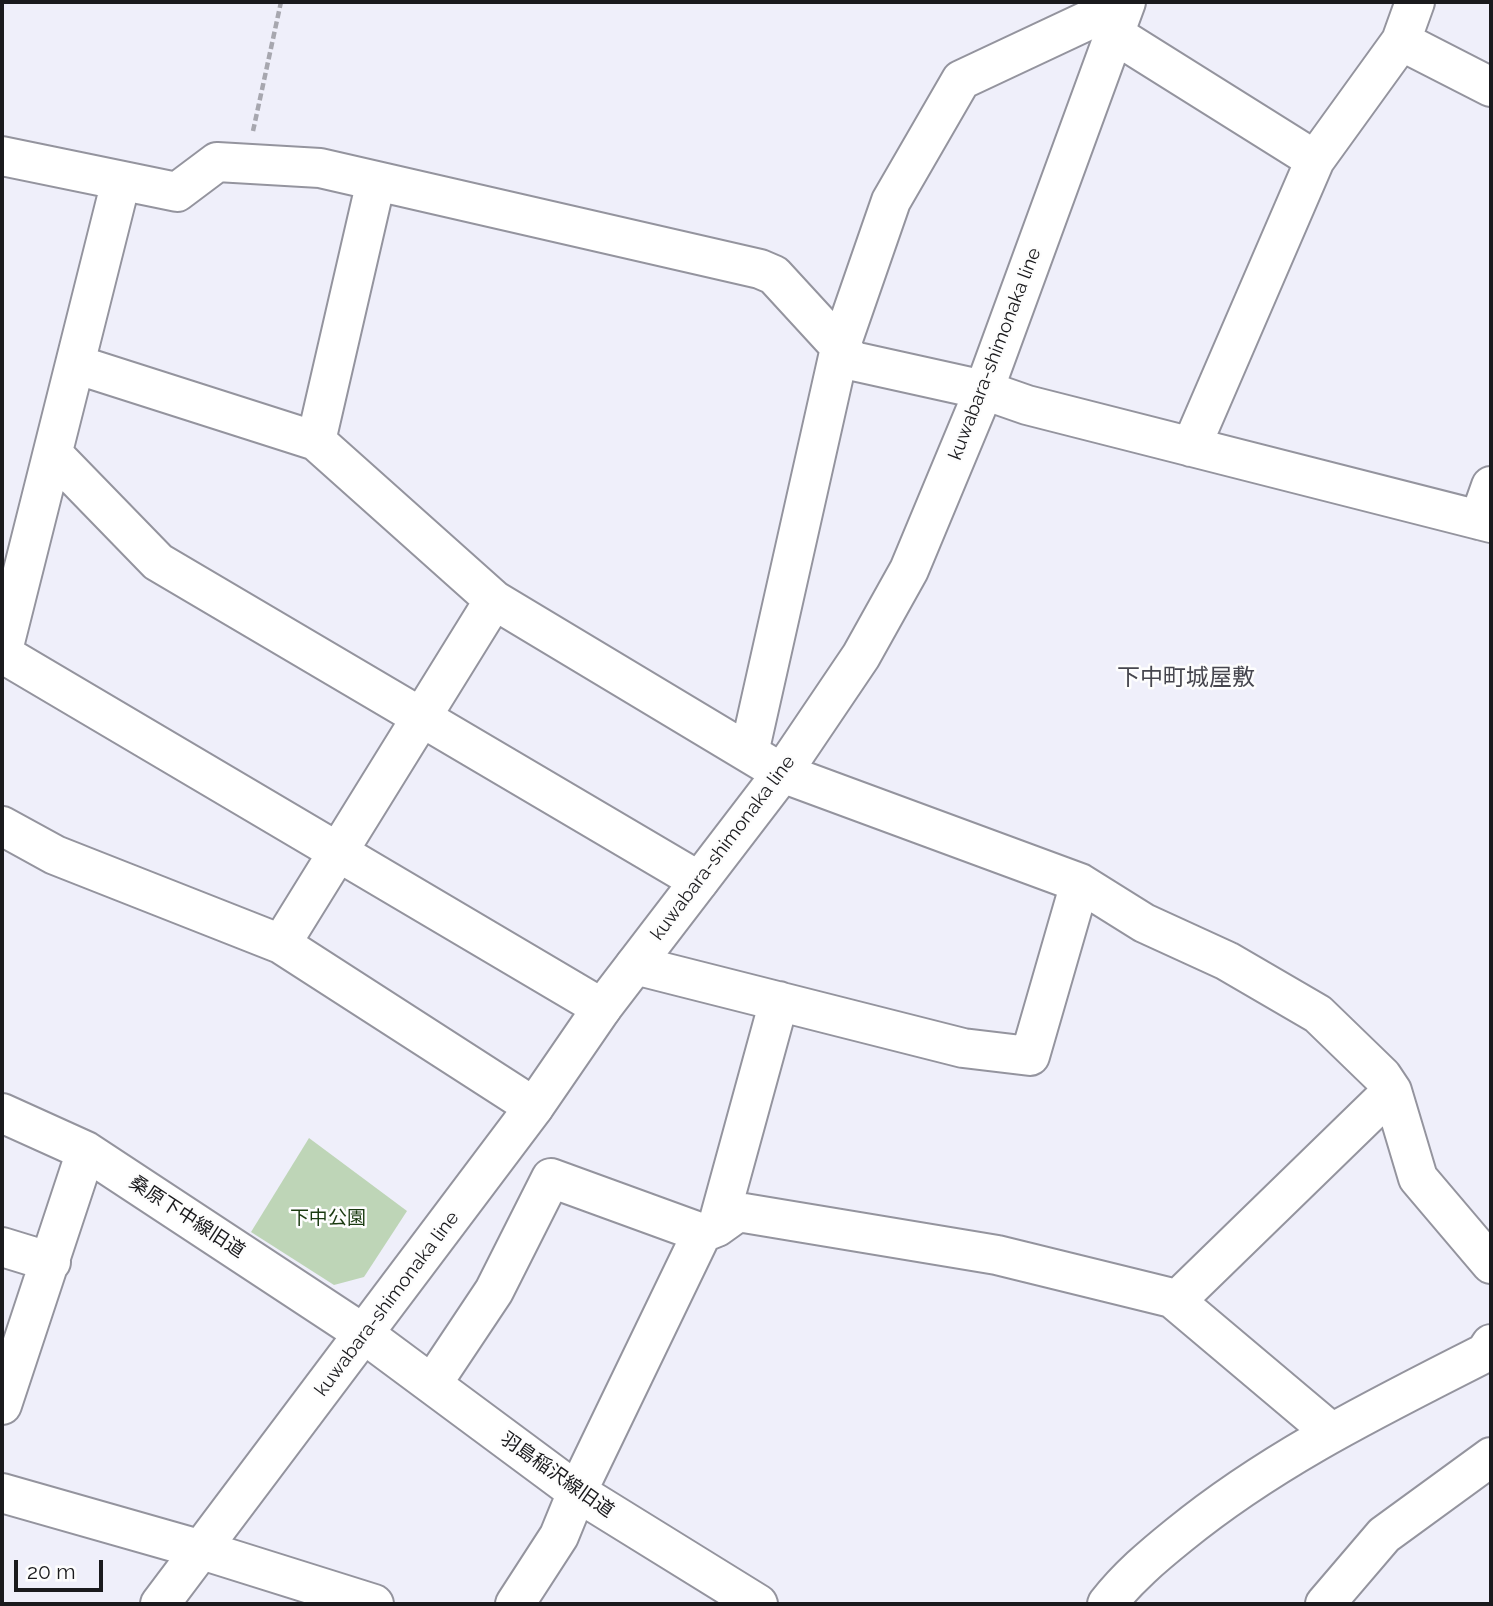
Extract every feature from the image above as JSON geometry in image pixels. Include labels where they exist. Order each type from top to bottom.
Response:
[{"type":"street","points":[[1191,447],[1315,160],[1401,41],[1415,2]]},
{"type":"street","points":[[749,753],[840,348],[891,201],[961,79],[1122,13],[1315,160]]},
{"type":"street","name":"kuwabara-shimonaka line","points":[[160,1604],[534,1107],[602,1007],[782,773],[861,656],[909,570],[984,390],[1122,13]]},
{"type":"street","points":[[1401,41],[1491,87]]},
{"type":"street","points":[[2,156],[177,192],[217,162],[320,169],[760,269],[774,275],[853,361],[984,390],[1027,405],[1191,447],[1487,509]]},
{"type":"street","points":[[121,180],[2,654],[602,1007]]},
{"type":"street","points":[[316,441],[376,181]]},
{"type":"street","points":[[75,364],[316,441],[495,600],[782,773],[1080,883],[1144,923],[1227,961],[1318,1014],[1382,1076],[1392,1091],[1418,1178],[1491,1264]]},
{"type":"street","points":[[53,454],[158,562],[699,881]]},
{"type":"street","points":[[281,943],[495,600]]},
{"type":"street","points":[[2,826],[55,855],[281,943],[534,1107]]},
{"type":"street","points":[[635,965],[963,1048],[1030,1056],[1080,883]]},
{"type":"street","points":[[515,1604],[559,1535],[577,1492],[709,1230],[779,1001]]},
{"type":"street","points":[[1176,1301],[1392,1091]]},
{"type":"street","name":"桑原下中線旧道","points":[[2,1113],[86,1151],[365,1334]]},
{"type":"street","points":[[2,1405],[86,1151]]},
{"type":"street","points":[[432,1384],[494,1291],[551,1178],[709,1230]]},
{"type":"street","points":[[709,1230],[738,1212],[997,1255],[1172,1298],[1331,1432]]},
{"type":"street","points":[[2,1247],[51,1262]]},
{"type":"street","name":"羽島稲沢線旧道","points":[[365,1334],[577,1492],[758,1604]]},
{"type":"street","points":[[1107,1604],[1141,1566],[1217,1504],[1331,1432],[1485,1353],[1491,1343]]},
{"type":"street","points":[[1325,1604],[1384,1535],[1491,1457]]},
{"type":"street","points":[[2,1493],[202,1550],[374,1604]]},
{"type":"path","points":[[246,164],[281,2]]},
{"type":"green space","name":"下中公園","points":[[309,1138],[407,1211],[364,1277],[334,1285],[251,1232]]},
{"type":"district","name":"下中町城屋敷","points":[[1186,678]]}]
